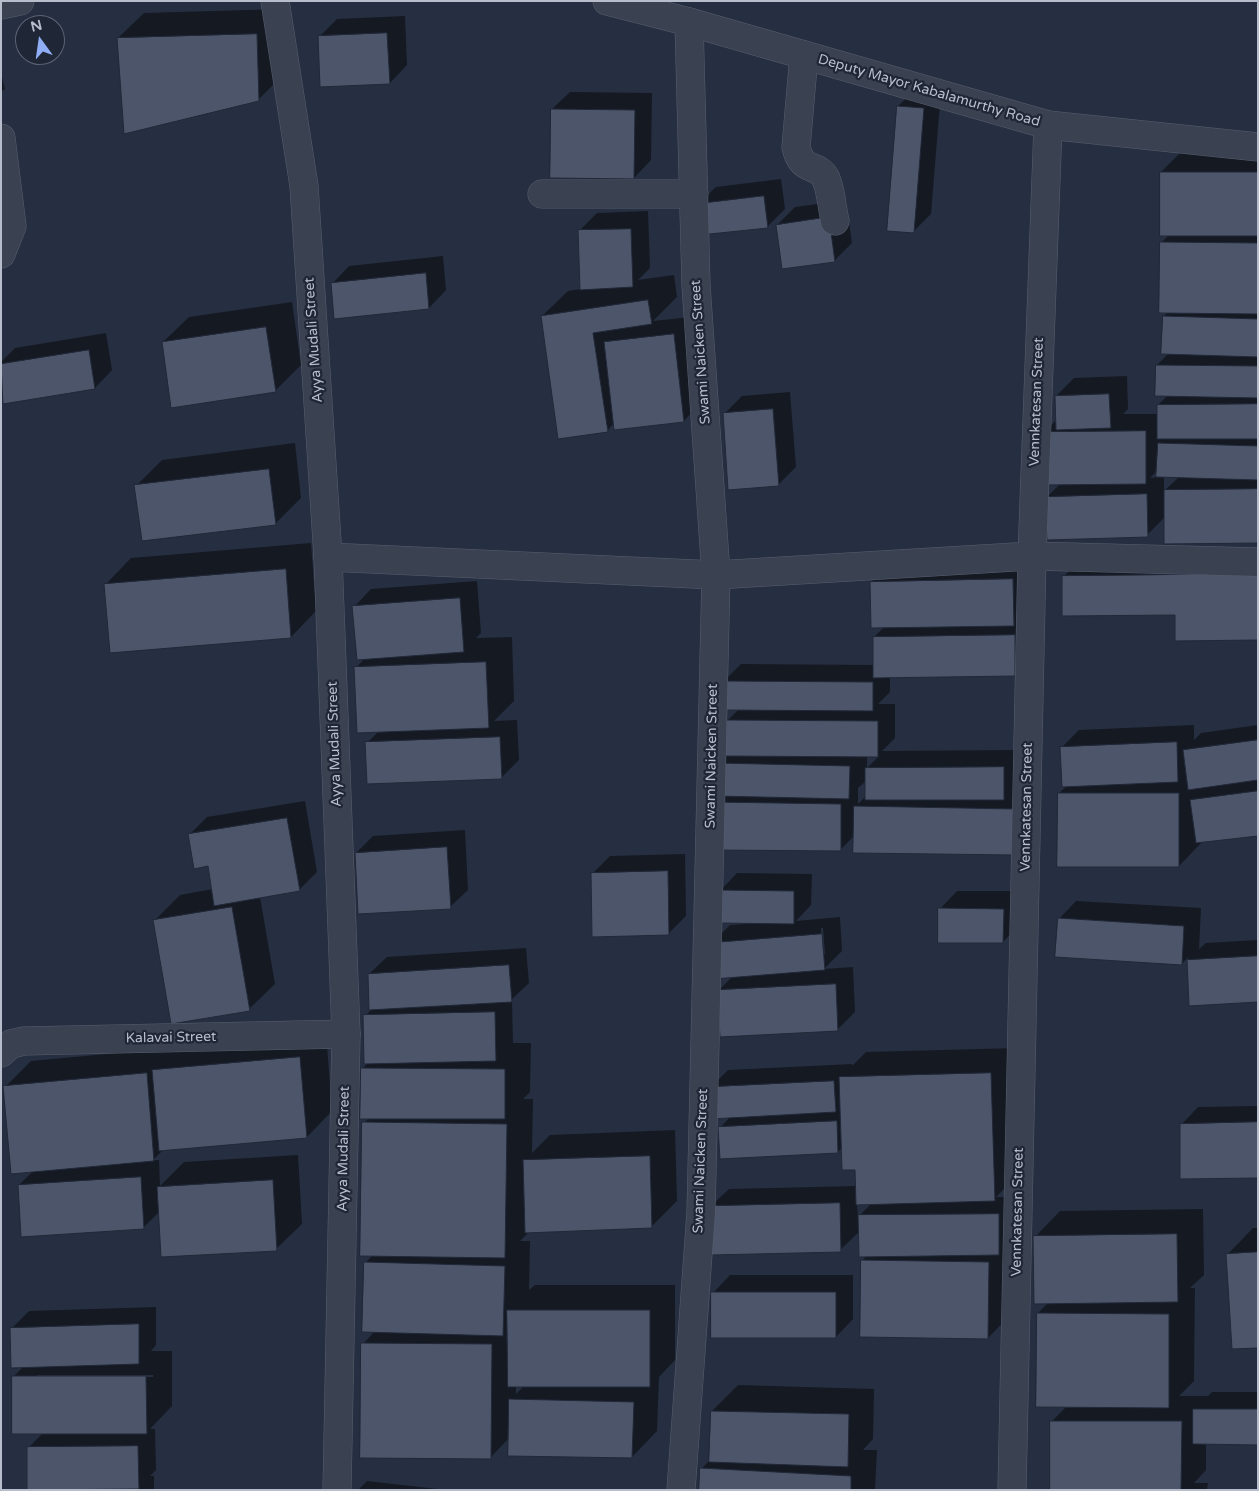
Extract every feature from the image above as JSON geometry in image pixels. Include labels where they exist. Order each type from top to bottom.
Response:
[{"type":"street","points":[[1,5],[20,1]]},
{"type":"street","name":"Ayya Mudali Street","points":[[275,1],[304,186],[328,557],[346,1034],[337,1490]]},
{"type":"street","name":"Deputy Mayor Kabalamurthy Road","points":[[607,1],[689,22],[1048,124],[1258,147]]},
{"type":"street","name":"Swami Naicken Street","points":[[681,1490],[700,1212],[716,575],[696,286],[689,22]]},
{"type":"street","points":[[804,55],[796,147],[798,159],[806,166],[818,170],[826,178],[835,221]]},
{"type":"street","name":"Vennkatesan Street","points":[[1012,1490],[1032,556],[1048,124]]},
{"type":"street","points":[[1,138],[12,226],[1,254]]},
{"type":"street","points":[[542,194],[694,194]]},
{"type":"street","points":[[328,557],[716,575],[1032,556],[1258,562]]},
{"type":"street","name":"Kalavai Street","points":[[1,1053],[11,1044],[24,1041],[346,1034]]},
{"type":"building","points":[[387,33],[390,84],[320,87],[318,36]]},
{"type":"building","points":[[257,34],[259,101],[124,134],[117,38]]},
{"type":"building","points":[[897,106],[924,108],[914,233],[887,231]]},
{"type":"building","points":[[551,109],[635,110],[634,179],[550,178]]},
{"type":"building","points":[[1160,172],[1258,172],[1258,236],[1160,236]]},
{"type":"building","points":[[764,196],[768,228],[700,235],[697,204]]},
{"type":"building","points":[[829,217],[835,262],[782,269],[776,225]]},
{"type":"building","points":[[631,229],[633,287],[580,290],[578,230]]},
{"type":"building","points":[[1160,242],[1258,243],[1258,314],[1159,313]]},
{"type":"building","points":[[426,273],[429,309],[334,319],[331,283]]},
{"type":"building","points":[[648,300],[652,324],[593,333],[608,432],[558,439],[541,316]]},
{"type":"building","points":[[1163,316],[1258,319],[1258,357],[1161,354]]},
{"type":"building","points":[[266,327],[276,392],[171,408],[162,342]]},
{"type":"building","points":[[674,334],[684,422],[614,430],[604,342]]},
{"type":"building","points":[[89,350],[95,389],[3,404],[1,364]]},
{"type":"building","points":[[1156,365],[1258,366],[1258,398],[1155,396]]},
{"type":"building","points":[[1109,394],[1111,428],[1056,430],[1055,396]]},
{"type":"building","points":[[1258,404],[1258,439],[1157,439],[1157,405]]},
{"type":"building","points":[[773,409],[779,486],[728,490],[723,413]]},
{"type":"building","points":[[1146,431],[1146,484],[1043,485],[1043,432]]},
{"type":"building","points":[[1158,443],[1258,446],[1258,480],[1156,477]]},
{"type":"building","points":[[269,469],[276,525],[142,541],[134,485]]},
{"type":"building","points":[[1258,489],[1258,543],[1164,544],[1164,490]]},
{"type":"building","points":[[1147,494],[1148,537],[1047,540],[1045,497]]},
{"type":"building","points":[[286,569],[291,638],[110,653],[104,584]]},
{"type":"building","points":[[1258,574],[1258,640],[1175,641],[1175,615],[1062,616],[1062,576]]},
{"type":"building","points":[[1013,579],[1014,626],[871,628],[870,582]]},
{"type":"building","points":[[460,598],[464,652],[357,660],[352,606]]},
{"type":"building","points":[[1015,635],[1015,676],[873,678],[873,637]]},
{"type":"building","points":[[486,662],[489,728],[357,733],[354,667]]},
{"type":"building","points":[[722,681],[873,682],[873,711],[722,710]]},
{"type":"building","points":[[726,720],[878,721],[878,757],[725,756]]},
{"type":"building","points":[[500,737],[502,779],[367,784],[365,742]]},
{"type":"building","points":[[1258,740],[1258,780],[1188,790],[1183,750]]},
{"type":"building","points":[[1177,742],[1178,782],[1062,787],[1060,747]]},
{"type":"building","points":[[717,763],[850,766],[849,799],[716,796]]},
{"type":"building","points":[[1004,767],[1004,800],[865,800],[865,768]]},
{"type":"building","points":[[1258,791],[1258,836],[1196,843],[1190,800]]},
{"type":"building","points":[[1058,793],[1179,793],[1179,867],[1057,867]]},
{"type":"building","points":[[712,802],[841,804],[841,851],[711,850]]},
{"type":"building","points":[[854,806],[1015,809],[1014,855],[853,853]]},
{"type":"building","points":[[287,818],[300,891],[214,906],[208,866],[194,869],[188,834]]},
{"type":"building","points":[[447,847],[451,909],[358,914],[355,853]]},
{"type":"building","points":[[668,871],[669,935],[592,937],[591,873]]},
{"type":"building","points":[[719,890],[794,891],[794,924],[718,923]]},
{"type":"building","points":[[232,907],[250,1011],[171,1024],[153,920]]},
{"type":"building","points":[[938,908],[1004,909],[1003,943],[938,943]]},
{"type":"building","points":[[1058,918],[1184,926],[1182,965],[1055,957]]},
{"type":"building","points":[[822,934],[825,970],[714,979],[711,943]]},
{"type":"building","points":[[1258,956],[1258,1002],[1189,1006],[1187,960]]},
{"type":"building","points":[[509,965],[512,1002],[369,1010],[368,974]]},
{"type":"building","points":[[836,984],[838,1031],[720,1037],[717,990]]},
{"type":"building","points":[[495,1012],[496,1061],[364,1064],[363,1015]]},
{"type":"building","points":[[300,1057],[307,1138],[159,1151],[152,1070]]},
{"type":"building","points":[[361,1068],[505,1069],[505,1119],[360,1119]]},
{"type":"building","points":[[147,1073],[154,1161],[11,1174],[3,1086]]},
{"type":"building","points":[[991,1073],[995,1201],[856,1205],[855,1170],[842,1170],[839,1077]]},
{"type":"building","points":[[834,1081],[836,1112],[711,1119],[710,1087]]},
{"type":"building","points":[[837,1121],[838,1153],[720,1159],[718,1127]]},
{"type":"building","points":[[362,1122],[507,1124],[505,1258],[360,1256]]},
{"type":"building","points":[[1258,1122],[1258,1178],[1180,1179],[1180,1124]]},
{"type":"building","points":[[650,1156],[652,1228],[525,1233],[523,1160]]},
{"type":"building","points":[[141,1177],[144,1229],[21,1237],[18,1185]]},
{"type":"building","points":[[273,1180],[277,1251],[161,1257],[157,1187]]},
{"type":"building","points":[[840,1203],[841,1252],[711,1255],[710,1206]]},
{"type":"building","points":[[999,1214],[999,1255],[859,1257],[858,1215]]},
{"type":"building","points":[[1177,1234],[1178,1302],[1034,1304],[1033,1236]]},
{"type":"building","points":[[1258,1252],[1258,1348],[1232,1349],[1226,1254]]},
{"type":"building","points":[[861,1260],[989,1262],[988,1339],[860,1337]]},
{"type":"building","points":[[364,1262],[505,1266],[503,1336],[362,1332]]},
{"type":"building","points":[[711,1292],[836,1292],[836,1338],[711,1338]]},
{"type":"building","points":[[507,1310],[650,1310],[650,1387],[508,1387]]},
{"type":"building","points":[[1037,1313],[1169,1314],[1169,1408],[1036,1407]]},
{"type":"building","points":[[139,1324],[139,1364],[11,1368],[10,1328]]},
{"type":"building","points":[[361,1343],[492,1344],[491,1459],[360,1458]]},
{"type":"building","points":[[12,1376],[146,1376],[147,1434],[12,1434]]},
{"type":"building","points":[[509,1399],[634,1402],[632,1458],[508,1456]]},
{"type":"building","points":[[1193,1409],[1258,1409],[1258,1445],[1193,1444]]},
{"type":"building","points":[[711,1411],[849,1414],[848,1467],[709,1462]]},
{"type":"building","points":[[1050,1421],[1182,1421],[1181,1490],[1050,1490]]},
{"type":"building","points":[[138,1446],[139,1489],[27,1490],[27,1447]]},
{"type":"building","points":[[700,1468],[851,1476],[851,1490],[699,1490]]}]
